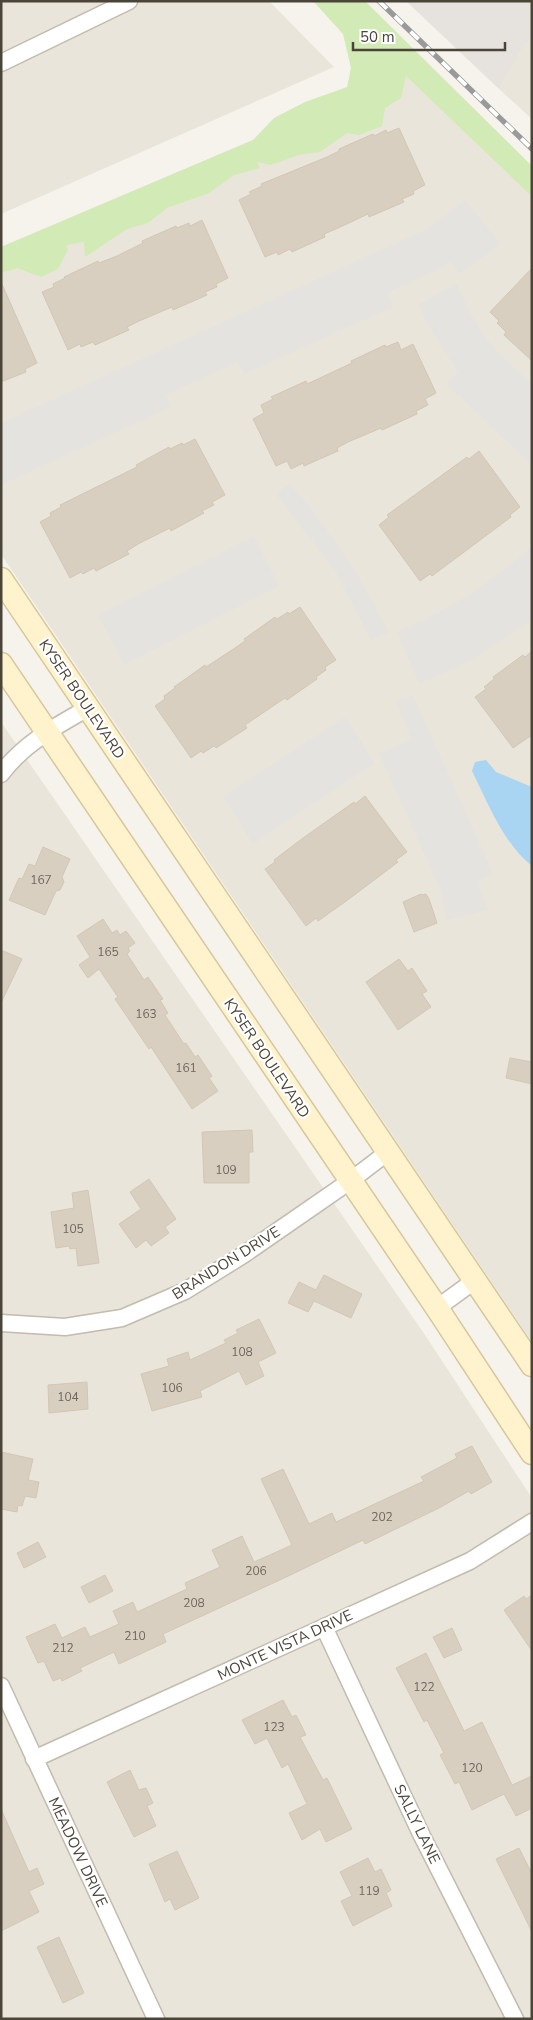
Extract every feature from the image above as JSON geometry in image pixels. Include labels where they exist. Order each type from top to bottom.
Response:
[{"type":"street","points":[[1,64],[129,1]]},
{"type":"street","name":"KYSER BOULEVARD","points":[[1,579],[532,1365]]},
{"type":"street","name":"KYSER BOULEVARD","points":[[1,664],[350,1181],[438,1308],[532,1453]]},
{"type":"street","points":[[1,774],[11,760],[47,731],[88,708]]},
{"type":"street","name":"BRANDON DRIVE","points":[[1,1323],[65,1326],[122,1318],[185,1291],[243,1255],[350,1181],[388,1152]]},
{"type":"street","points":[[438,1308],[474,1281]]},
{"type":"street","name":"MONTE VISTA DRIVE","points":[[34,1759],[470,1561],[532,1522]]},
{"type":"street","name":"SALLY LANE","points":[[324,1627],[422,1836],[514,2019]]},
{"type":"street","name":"MEADOW DRIVE","points":[[1,1686],[156,2019]]},
{"type":"shaded area","points":[[1,1],[269,1],[334,67],[1,214]]},
{"type":"shaded area","points":[[406,1],[532,1],[532,40],[525,43],[499,89]]},
{"type":"shaded area","points":[[532,40],[532,119],[499,89],[525,42]]},
{"type":"shaded area","points":[[406,75],[532,197],[532,1342],[1,554],[1,247]]},
{"type":"shaded area","points":[[465,200],[501,244],[459,274],[450,262],[442,268],[387,293],[393,307],[244,374],[238,362],[166,395],[171,407],[1,485],[1,423],[425,230]]},
{"type":"shaded area","points":[[457,284],[470,313],[486,338],[532,385],[532,465],[446,384],[458,372],[424,319],[419,304]]},
{"type":"shaded area","points":[[289,484],[309,505],[356,571],[389,632],[371,640],[337,574],[276,494]]},
{"type":"shaded area","points":[[254,536],[279,586],[124,665],[98,615]]},
{"type":"shaded area","points":[[532,547],[532,620],[468,662],[419,684],[397,632],[467,596]]},
{"type":"shaded area","points":[[413,695],[493,873],[478,881],[488,910],[447,920],[441,891],[379,753],[412,740],[396,702]]},
{"type":"shaded area","points":[[345,717],[375,763],[253,844],[223,797]]},
{"type":"shaded area","points":[[1,722],[425,1335],[532,1498],[532,2019],[1,2019]]},
{"type":"green space","points":[[313,1],[365,1],[532,166],[532,197],[406,76],[401,98],[385,108],[382,126],[359,135],[347,133],[320,152],[298,155],[271,165],[257,162],[260,168],[234,175],[209,193],[167,208],[148,223],[127,229],[85,257],[84,242],[66,245],[68,250],[58,269],[41,277],[17,268],[1,273],[1,247],[253,140],[274,118],[305,102],[347,87],[351,68],[343,34]]},
{"type":"water","points":[[486,760],[496,772],[532,787],[532,866],[522,857],[504,834],[472,771],[475,762]]},
{"type":"building","points":[[399,128],[425,185],[413,191],[414,194],[402,199],[404,202],[369,217],[368,214],[324,234],[325,237],[292,252],[290,249],[278,255],[277,252],[265,257],[239,200],[251,194],[249,192],[262,186],[261,184],[327,157],[339,151],[339,149],[373,134],[374,136],[386,130],[387,133]]},
{"type":"building","points":[[202,220],[228,278],[216,284],[217,287],[205,292],[207,295],[173,310],[172,307],[139,321],[127,327],[129,330],[95,345],[93,342],[81,347],[80,344],[68,350],[42,292],[54,287],[53,284],[64,277],[98,261],[99,263],[117,256],[143,243],[142,241],[176,226],[177,228],[189,223],[190,226]]},
{"type":"building","points":[[532,268],[532,361],[504,335],[506,332],[490,312]]},
{"type":"building","points":[[1,282],[37,363],[25,369],[26,372],[1,382]]},
{"type":"building","points":[[398,342],[401,350],[413,344],[436,393],[425,399],[428,405],[416,411],[417,414],[382,430],[381,428],[348,442],[337,448],[338,451],[304,466],[303,463],[291,469],[287,461],[276,466],[253,419],[264,413],[261,405],[273,399],[271,397],[306,381],[307,384],[385,345],[386,347]]},
{"type":"building","points":[[195,439],[225,495],[212,502],[214,505],[202,511],[204,513],[171,531],[170,528],[138,544],[127,551],[129,554],[96,571],[94,568],[70,578],[40,522],[51,516],[50,513],[61,507],[60,505],[137,467],[136,465],[169,447],[170,449],[182,443],[183,445]]},
{"type":"building","points":[[479,451],[520,507],[510,515],[511,517],[432,576],[430,574],[420,581],[379,525],[389,517],[387,515],[467,457],[469,459]]},
{"type":"building","points":[[300,607],[336,660],[325,667],[326,670],[316,677],[317,679],[287,700],[285,698],[245,725],[247,728],[216,748],[214,746],[203,753],[201,751],[191,758],[155,706],[165,699],[164,696],[174,687],[205,665],[206,667],[235,648],[245,641],[244,639],[275,617],[277,619]]},
{"type":"building","points":[[532,651],[532,735],[513,748],[475,697],[486,689],[484,687],[494,679],[493,677],[523,655],[525,657]]},
{"type":"building","points":[[365,796],[407,852],[396,860],[398,862],[349,899],[318,921],[316,918],[306,926],[265,869],[303,838]]},
{"type":"building","points":[[43,847],[70,859],[62,877],[64,882],[60,890],[56,891],[45,915],[9,900],[19,878],[22,879],[29,864],[35,866]]},
{"type":"building","points":[[421,894],[426,894],[429,899],[437,923],[414,932],[403,902]]},
{"type":"building","points":[[103,919],[112,933],[117,930],[120,935],[126,931],[135,943],[128,948],[130,951],[127,954],[144,980],[148,977],[163,999],[160,1000],[168,1013],[165,1015],[184,1044],[186,1043],[195,1057],[198,1055],[212,1076],[209,1078],[218,1091],[192,1109],[151,1047],[149,1049],[115,999],[118,997],[99,969],[88,978],[79,965],[90,957],[77,936]]},
{"type":"building","points":[[1,950],[22,959],[1,1003]]},
{"type":"building","points":[[399,959],[408,971],[412,968],[427,991],[422,994],[431,1007],[398,1030],[366,982]]},
{"type":"building","points":[[510,1058],[532,1062],[532,1084],[506,1078]]},
{"type":"building","points":[[252,1130],[253,1152],[249,1152],[249,1183],[204,1183],[202,1132]]},
{"type":"building","points":[[149,1179],[176,1219],[165,1227],[169,1233],[151,1246],[146,1240],[136,1248],[119,1224],[141,1209],[130,1192]]},
{"type":"building","points":[[88,1190],[99,1263],[78,1266],[76,1248],[70,1249],[69,1246],[56,1248],[51,1212],[74,1208],[72,1193]]},
{"type":"building","points":[[324,1275],[362,1294],[351,1318],[314,1301],[308,1312],[288,1303],[299,1282],[316,1290]]},
{"type":"building","points":[[259,1319],[276,1353],[258,1362],[264,1376],[246,1385],[239,1371],[200,1391],[202,1397],[152,1411],[141,1374],[169,1366],[167,1359],[188,1352],[190,1360],[226,1343],[224,1340],[238,1333],[236,1330]]},
{"type":"building","points":[[87,1382],[88,1409],[49,1413],[48,1385]]},
{"type":"building","points":[[472,1446],[492,1482],[471,1494],[469,1491],[439,1508],[365,1544],[363,1540],[163,1634],[166,1642],[119,1664],[114,1652],[80,1668],[82,1671],[62,1681],[61,1678],[53,1681],[44,1661],[38,1663],[26,1637],[55,1624],[62,1638],[85,1627],[90,1637],[119,1624],[113,1611],[133,1602],[137,1612],[187,1589],[185,1583],[220,1567],[212,1550],[242,1536],[254,1562],[292,1545],[261,1479],[283,1469],[309,1524],[332,1513],[336,1522],[424,1481],[421,1477],[457,1458],[455,1454]]},
{"type":"building","points":[[1,1452],[33,1459],[28,1480],[39,1482],[36,1498],[25,1496],[22,1506],[18,1505],[17,1512],[1,1509]]},
{"type":"building","points":[[38,1542],[46,1557],[24,1568],[17,1553]]},
{"type":"building","points":[[105,1575],[113,1591],[89,1603],[81,1587]]},
{"type":"building","points":[[532,1595],[532,1651],[504,1610],[524,1596],[526,1599]]},
{"type":"building","points":[[452,1628],[462,1650],[444,1658],[433,1637]]},
{"type":"building","points":[[426,1653],[464,1731],[482,1722],[512,1785],[532,1776],[532,1808],[516,1816],[504,1794],[472,1810],[459,1782],[455,1784],[440,1755],[444,1753],[427,1720],[424,1722],[396,1668]]},
{"type":"building","points":[[283,1700],[292,1717],[296,1715],[306,1735],[300,1737],[323,1780],[327,1778],[352,1829],[326,1842],[320,1829],[302,1840],[289,1813],[307,1804],[288,1764],[282,1768],[267,1738],[255,1744],[242,1720]]},
{"type":"building","points":[[130,1770],[139,1790],[146,1788],[153,1803],[147,1806],[156,1826],[134,1837],[107,1782]]},
{"type":"building","points":[[1,1809],[29,1872],[37,1868],[44,1884],[29,1891],[39,1912],[1,1931]]},
{"type":"building","points":[[519,1848],[532,1874],[532,1932],[496,1859]]},
{"type":"building","points":[[177,1851],[199,1898],[175,1910],[170,1899],[165,1902],[149,1864]]},
{"type":"building","points":[[368,1858],[375,1872],[381,1869],[391,1890],[386,1893],[392,1906],[353,1926],[341,1901],[352,1896],[340,1872]]},
{"type":"building","points":[[59,1937],[84,1993],[63,2003],[37,1947]]},
{"type":"railway","points":[[379,1],[532,149]]}]
